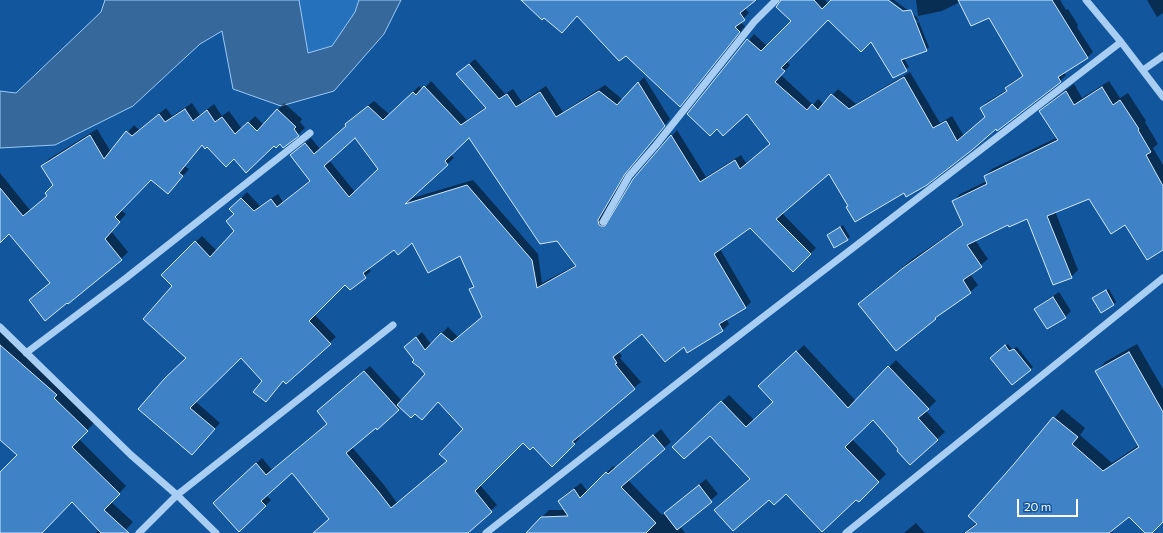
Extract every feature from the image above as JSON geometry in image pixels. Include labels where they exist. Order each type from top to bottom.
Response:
[{"type":"street","points":[[603,222],[629,176],[656,145],[754,22],[776,0]]},
{"type":"street","points":[[1086,0],[1121,42],[1163,97]]},
{"type":"street","points":[[486,533],[698,367],[1121,42]]},
{"type":"street","points":[[1143,70],[1163,56]]},
{"type":"street","points":[[26,353],[126,278],[310,133]]},
{"type":"street","points":[[846,533],[1163,278]]},
{"type":"street","points":[[139,533],[177,495],[393,325]]},
{"type":"street","points":[[0,327],[131,455],[177,495],[216,533]]},
{"type":"shaded area","points":[[105,0],[299,0],[308,53],[332,46],[355,12],[359,0],[401,0],[384,34],[334,91],[281,106],[233,89],[222,31],[200,44],[133,106],[55,145],[0,148],[0,91],[16,93],[101,12]]},
{"type":"shaded area","points":[[299,0],[359,0],[355,12],[332,46],[308,53]]},
{"type":"building","points":[[521,0],[756,0],[740,13],[745,20],[735,27],[740,32],[680,107],[626,56],[619,61],[577,16],[562,33],[544,18],[542,20]]},
{"type":"building","points":[[781,0],[814,0],[822,9],[831,0],[888,0],[903,11],[911,10],[927,51],[901,60],[907,71],[893,78],[871,42],[861,52],[828,20],[781,68],[785,71],[775,82],[807,110],[812,104],[818,110],[831,94],[849,109],[904,77],[933,128],[946,121],[957,141],[985,117],[980,108],[1007,91],[1005,88],[1023,76],[989,18],[971,26],[958,0],[1052,0],[1088,58],[1058,77],[1061,82],[997,131],[996,129],[927,185],[906,197],[904,193],[855,222],[846,207],[848,206],[829,174],[776,219],[811,254],[793,272],[750,228],[714,254],[746,308],[719,324],[723,331],[687,353],[684,347],[665,362],[642,334],[613,357],[617,363],[615,364],[635,389],[572,442],[575,444],[552,467],[533,447],[530,450],[523,443],[475,491],[492,512],[468,533],[313,533],[329,519],[292,473],[261,501],[266,506],[239,532],[213,503],[256,463],[266,475],[327,424],[317,411],[364,371],[399,410],[377,430],[376,428],[346,453],[391,508],[447,461],[439,454],[463,429],[438,402],[422,420],[415,414],[411,418],[397,405],[425,374],[412,362],[414,360],[404,347],[416,337],[425,350],[441,333],[452,342],[482,317],[469,289],[474,287],[460,256],[428,273],[412,243],[398,255],[394,250],[363,273],[366,278],[350,290],[345,285],[309,321],[331,344],[286,384],[283,381],[266,402],[253,392],[262,381],[241,358],[190,408],[215,429],[192,455],[138,409],[165,378],[186,358],[143,319],[172,286],[161,275],[195,241],[210,257],[234,231],[226,221],[234,214],[229,209],[241,198],[254,211],[271,199],[277,207],[310,181],[290,155],[305,143],[314,154],[346,126],[345,124],[368,106],[383,120],[413,92],[416,95],[424,86],[461,125],[486,108],[456,74],[469,64],[499,99],[507,94],[516,107],[540,92],[556,117],[599,91],[617,105],[638,82],[665,126],[625,174],[598,220],[599,225],[605,226],[633,179],[671,135],[700,182],[735,160],[740,169],[770,144],[747,114],[723,136],[717,129],[710,136],[687,114],[747,39],[761,51],[791,21],[776,7]],"holes":[[[355,138],[378,169],[349,197],[324,166]],[[469,138],[540,244],[557,241],[576,266],[537,288],[532,260],[467,185],[405,204],[448,165],[445,161]]]},
{"type":"building","points":[[1102,87],[1113,105],[1120,100],[1139,129],[1138,130],[1151,152],[1146,155],[1163,186],[1163,250],[1147,260],[1125,225],[1111,234],[1089,199],[1047,216],[1072,278],[1053,285],[1027,219],[1009,227],[1008,225],[967,245],[982,267],[963,280],[971,293],[935,318],[936,319],[896,351],[858,304],[903,268],[963,225],[952,201],[987,184],[984,176],[1058,140],[1039,111],[1066,91],[1074,105]]},
{"type":"building","points":[[185,109],[193,121],[207,110],[215,122],[222,117],[235,134],[248,122],[257,131],[277,109],[296,127],[294,129],[299,136],[283,148],[280,144],[276,148],[274,146],[246,173],[234,159],[226,167],[207,147],[205,149],[202,145],[179,173],[183,176],[168,194],[151,180],[115,217],[120,222],[105,239],[122,260],[45,321],[29,300],[50,283],[9,234],[0,243],[0,188],[23,216],[47,196],[45,193],[53,185],[41,166],[90,135],[104,159],[126,131],[132,136],[159,114],[165,122]]},
{"type":"building","points":[[840,227],[848,240],[834,248],[827,235]]},
{"type":"building","points":[[1106,290],[1114,305],[1101,313],[1092,298]]},
{"type":"building","points":[[1053,297],[1066,318],[1047,329],[1034,309]]},
{"type":"building","points":[[0,345],[57,395],[54,398],[88,431],[72,447],[120,494],[104,510],[129,533],[101,533],[72,502],[42,533],[0,533],[0,472],[17,455],[0,440]]},
{"type":"building","points":[[1005,345],[1009,351],[1014,349],[1031,370],[1012,385],[990,358]]},
{"type":"building","points":[[796,351],[848,408],[888,366],[929,409],[918,418],[938,440],[910,465],[873,420],[845,447],[879,482],[859,502],[856,500],[822,532],[786,494],[774,505],[769,500],[733,531],[714,510],[750,479],[710,436],[684,459],[672,447],[721,401],[746,427],[773,402],[758,386]]},
{"type":"building","points":[[1129,352],[1163,412],[1163,522],[1152,533],[1145,533],[1129,517],[1109,533],[965,533],[977,524],[968,516],[1053,417],[1078,437],[1072,444],[1103,471],[1139,447],[1095,371]]},
{"type":"building","points":[[653,435],[665,449],[621,487],[656,523],[646,533],[526,533],[541,517],[568,516],[558,501],[574,489],[580,498],[606,472],[608,474]]},
{"type":"building","points":[[699,485],[712,502],[677,530],[664,513]]}]
